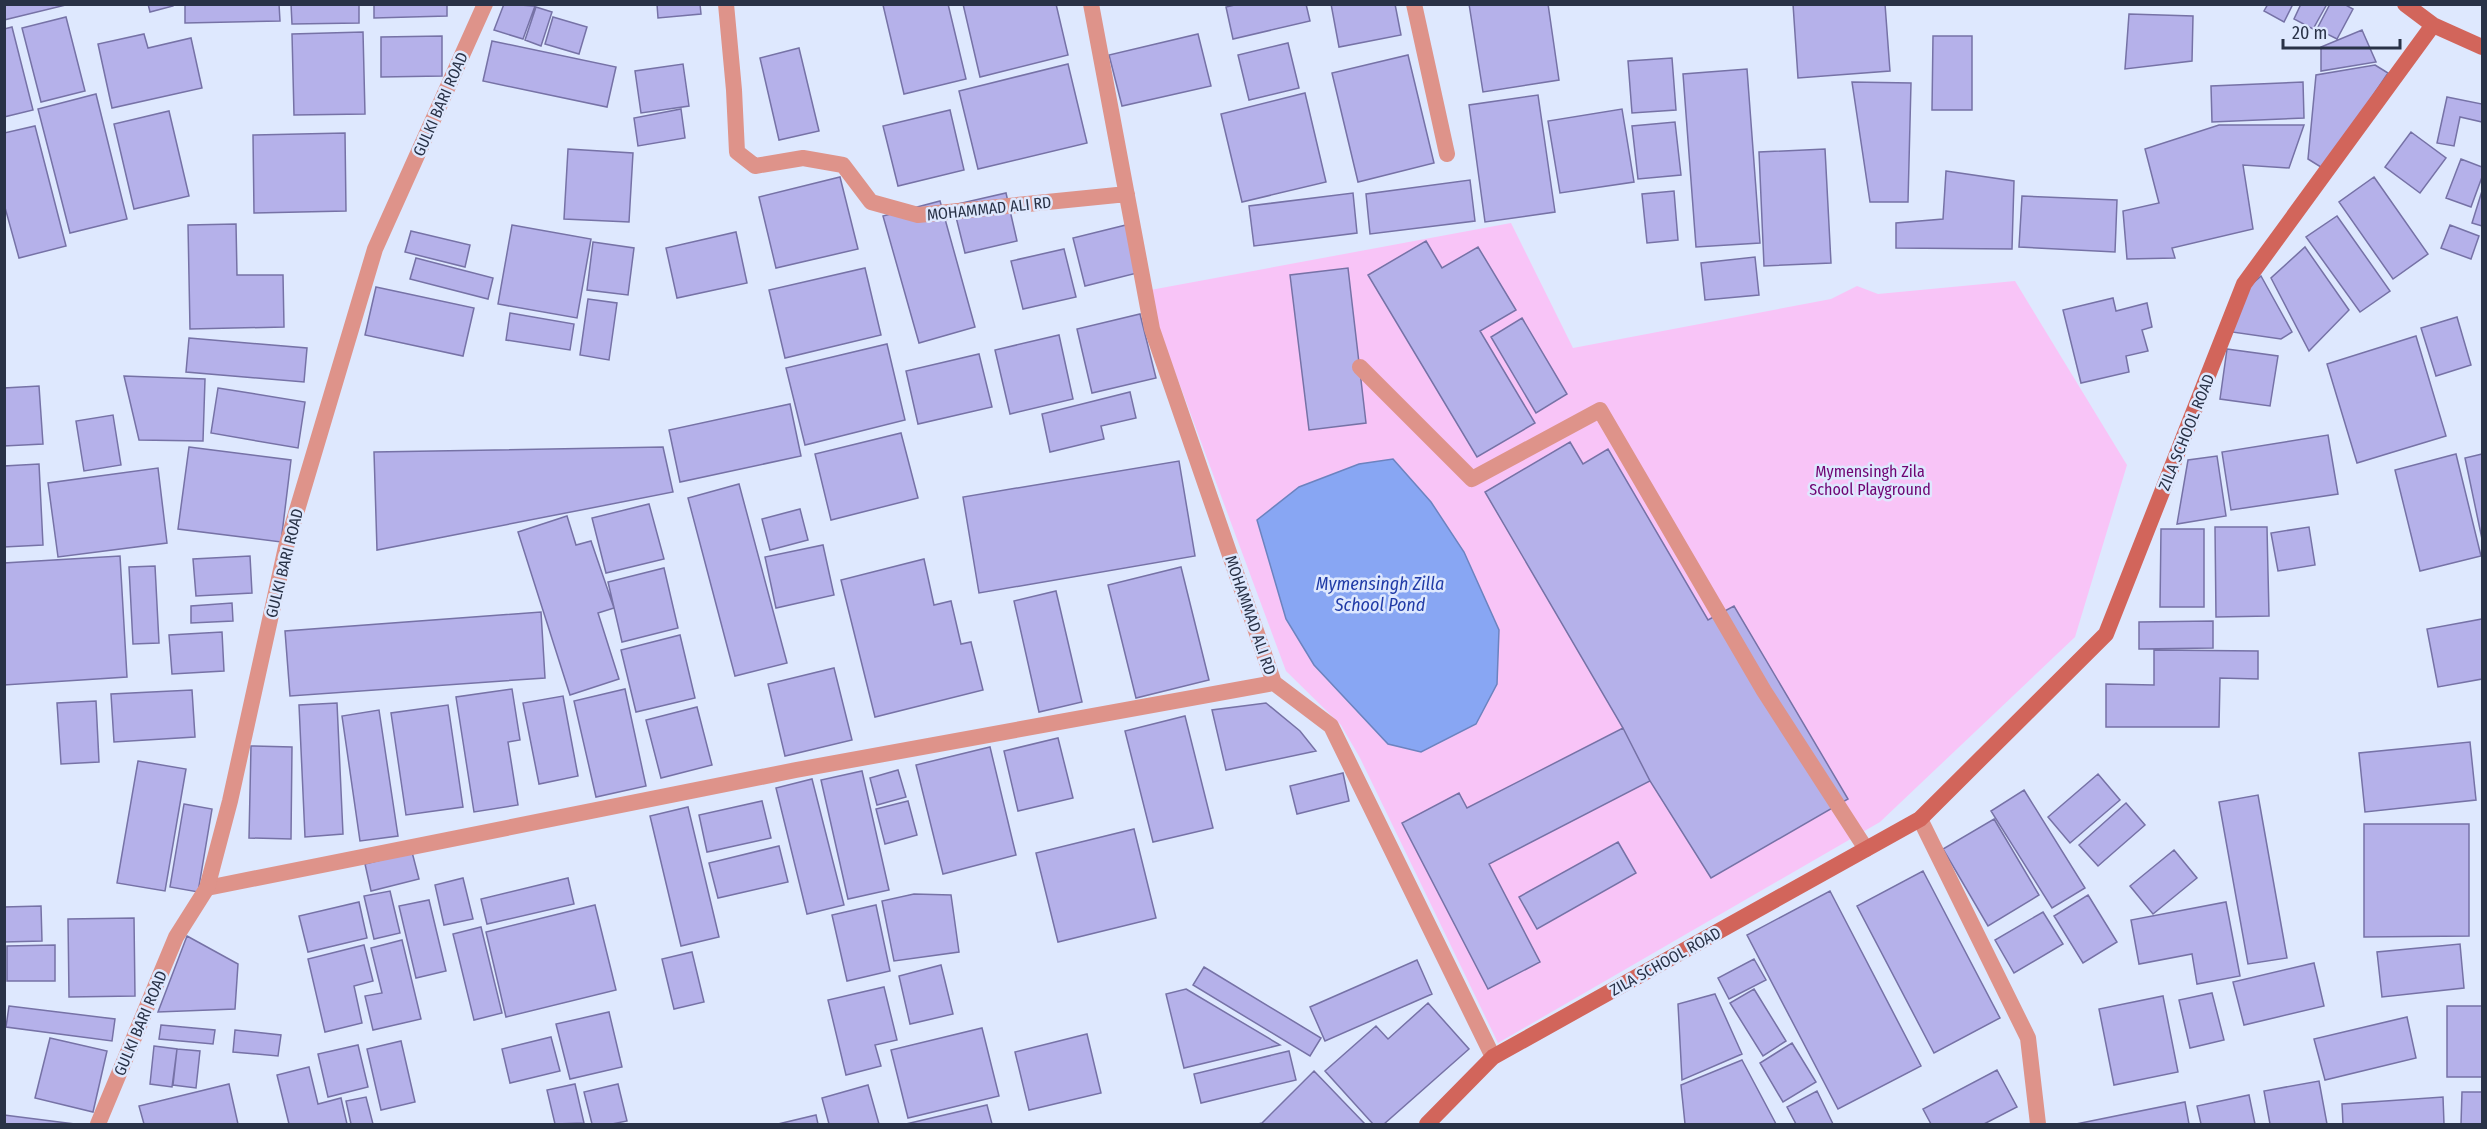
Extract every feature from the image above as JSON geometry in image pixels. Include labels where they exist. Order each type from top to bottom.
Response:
[{"type":"main road","points":[[2405,4],[2433,25],[2482,46]]},
{"type":"main road","name":"ZILA SCHOOL ROAD","points":[[1427,1125],[1493,1057],[1920,819],[2106,633],[2244,284],[2433,25]]},
{"type":"street","name":"GULKI BARI ROAD","points":[[98,1125],[176,937],[207,888],[230,801],[286,547],[375,249],[486,4]]},
{"type":"street","name":"MOHAMMAD ALI RD","points":[[726,4],[734,90],[736,152],[755,166],[803,158],[843,165],[871,202],[918,215],[1127,194]]},
{"type":"street","name":"MOHAMMAD ALI RD","points":[[1091,4],[1152,329],[1274,683],[1331,726],[1493,1057]]},
{"type":"street","points":[[1414,4],[1447,154]]},
{"type":"street","points":[[2424,4],[2433,25]]},
{"type":"street","points":[[1359,367],[1472,478],[1600,410],[1764,691],[1866,849]]},
{"type":"street","points":[[207,888],[796,770],[1274,683]]},
{"type":"street","points":[[1920,819],[2028,1038],[2038,1125]]},
{"type":"green space","name":"Mymensingh Zila School Playground","points":[[1511,223],[1573,348],[1831,299],[1857,286],[1878,294],[2015,281],[2127,465],[2075,637],[1880,822],[1498,1043],[1360,758],[1341,725],[1286,671],[1145,291]]},
{"type":"water","name":"Mymensingh Zilla School Pond","points":[[1393,459],[1431,502],[1464,552],[1499,630],[1497,684],[1476,724],[1421,752],[1388,744],[1314,665],[1286,619],[1257,520],[1299,487],[1359,464]]},
{"type":"building","points":[[4,4],[66,4],[66,5],[4,20]]},
{"type":"building","points":[[148,4],[173,4],[173,6],[150,12]]},
{"type":"building","points":[[185,4],[279,4],[280,21],[185,23]]},
{"type":"building","points":[[291,4],[359,4],[359,23],[292,24]]},
{"type":"building","points":[[374,4],[447,4],[447,16],[374,18]]},
{"type":"building","points":[[504,4],[535,6],[523,39],[494,30]]},
{"type":"building","points":[[657,4],[700,4],[701,14],[658,18]]},
{"type":"building","points":[[948,4],[966,79],[904,94],[883,5]]},
{"type":"building","points":[[963,4],[1056,4],[1068,55],[980,77]]},
{"type":"building","points":[[1239,4],[1306,4],[1310,21],[1233,39],[1226,7]]},
{"type":"building","points":[[1331,4],[1395,4],[1401,35],[1339,47]]},
{"type":"building","points":[[1469,4],[1548,4],[1559,80],[1483,92]]},
{"type":"building","points":[[1793,4],[1885,4],[1890,71],[1798,78]]},
{"type":"building","points":[[2268,4],[2293,4],[2284,22],[2264,11]]},
{"type":"building","points":[[2301,4],[2327,4],[2313,29],[2294,19]]},
{"type":"building","points":[[2330,4],[2344,4],[2353,9],[2337,39],[2317,29]]},
{"type":"building","points":[[536,7],[552,12],[541,46],[525,40]]},
{"type":"building","points":[[2129,14],[2193,16],[2192,61],[2125,69]]},
{"type":"building","points":[[66,17],[85,91],[41,102],[22,28]]},
{"type":"building","points":[[553,17],[587,27],[579,54],[545,44]]},
{"type":"building","points":[[12,27],[33,110],[4,117],[4,29]]},
{"type":"building","points":[[2362,30],[2376,62],[2321,71],[2321,47]]},
{"type":"building","points":[[363,32],[365,114],[294,115],[292,34]]},
{"type":"building","points":[[144,34],[148,48],[191,38],[202,88],[112,108],[98,44]]},
{"type":"building","points":[[1198,34],[1211,86],[1122,106],[1109,55]]},
{"type":"building","points":[[442,36],[442,76],[381,77],[381,37]]},
{"type":"building","points":[[1933,36],[1972,36],[1972,110],[1932,110]]},
{"type":"building","points":[[492,41],[616,67],[607,107],[483,81]]},
{"type":"building","points":[[1288,43],[1299,88],[1249,100],[1238,55]]},
{"type":"building","points":[[799,48],[819,131],[779,140],[760,58]]},
{"type":"building","points":[[1408,55],[1434,163],[1358,182],[1332,73]]},
{"type":"building","points":[[1672,58],[1676,110],[1632,113],[1628,61]]},
{"type":"building","points":[[683,64],[689,106],[641,113],[635,71]]},
{"type":"building","points":[[1068,64],[1087,143],[978,169],[959,91]]},
{"type":"building","points":[[2375,65],[2388,73],[2324,169],[2308,159],[2316,75]]},
{"type":"building","points":[[1747,69],[1760,243],[1696,247],[1683,74]]},
{"type":"building","points":[[1852,82],[1911,83],[1908,202],[1870,202]]},
{"type":"building","points":[[2303,82],[2304,118],[2212,122],[2211,86]]},
{"type":"building","points":[[1305,93],[1326,182],[1242,202],[1221,114]]},
{"type":"building","points":[[96,94],[127,219],[70,233],[38,109]]},
{"type":"building","points":[[1538,95],[1555,212],[1485,222],[1469,105]]},
{"type":"building","points":[[2447,97],[2482,104],[2482,122],[2460,117],[2454,146],[2437,143]]},
{"type":"building","points":[[681,109],[685,138],[638,146],[634,118]]},
{"type":"building","points":[[1622,109],[1634,182],[1560,193],[1548,121]]},
{"type":"building","points":[[950,110],[964,170],[898,186],[883,126]]},
{"type":"building","points":[[169,111],[189,196],[134,209],[114,124]]},
{"type":"building","points":[[1675,122],[1681,175],[1638,179],[1632,126]]},
{"type":"building","points":[[2219,125],[2304,125],[2289,168],[2243,165],[2253,229],[2172,248],[2175,258],[2127,259],[2123,211],[2159,203],[2145,149]]},
{"type":"building","points":[[35,126],[66,246],[19,258],[4,204],[4,133]]},
{"type":"building","points":[[2411,132],[2446,158],[2420,193],[2385,167]]},
{"type":"building","points":[[345,133],[346,211],[254,213],[253,135]]},
{"type":"building","points":[[568,149],[633,153],[629,222],[564,219]]},
{"type":"building","points":[[1825,149],[1831,263],[1764,266],[1759,152]]},
{"type":"building","points":[[2461,159],[2482,167],[2482,177],[2471,207],[2446,198]]},
{"type":"building","points":[[1946,171],[2014,181],[2012,249],[1896,248],[1896,223],[1943,219]]},
{"type":"building","points":[[840,177],[858,249],[776,268],[759,197]]},
{"type":"building","points":[[2374,177],[2428,254],[2393,279],[2339,202]]},
{"type":"building","points":[[1470,180],[1475,221],[1370,234],[1366,194]]},
{"type":"building","points":[[1674,191],[1678,240],[1647,243],[1642,194]]},
{"type":"building","points":[[2482,191],[2482,226],[2472,223]]},
{"type":"building","points":[[1006,193],[1017,241],[965,253],[953,205]]},
{"type":"building","points":[[1353,193],[1357,233],[1254,246],[1249,206]]},
{"type":"building","points":[[2022,196],[2117,200],[2115,252],[2019,247]]},
{"type":"building","points":[[940,201],[975,327],[919,343],[883,216]]},
{"type":"building","points":[[2337,216],[2390,291],[2360,312],[2306,237]]},
{"type":"building","points":[[236,224],[237,275],[283,275],[284,327],[190,329],[188,225]]},
{"type":"building","points":[[512,225],[591,239],[577,318],[498,304]]},
{"type":"building","points":[[1126,225],[1137,273],[1085,286],[1073,238]]},
{"type":"building","points":[[2450,225],[2479,236],[2471,259],[2441,248]]},
{"type":"building","points":[[411,231],[470,245],[465,267],[405,252]]},
{"type":"building","points":[[736,232],[747,283],[677,298],[666,248]]},
{"type":"building","points":[[1426,241],[1442,268],[1478,247],[1516,310],[1480,331],[1535,423],[1477,457],[1368,275]]},
{"type":"building","points":[[593,242],[634,248],[628,295],[587,290]]},
{"type":"building","points":[[2305,247],[2349,310],[2309,351],[2271,278]]},
{"type":"building","points":[[1064,249],[1076,297],[1023,309],[1011,261]]},
{"type":"building","points":[[1755,257],[1759,295],[1705,300],[1701,263]]},
{"type":"building","points":[[416,258],[493,278],[488,299],[410,279]]},
{"type":"building","points":[[865,268],[881,335],[785,358],[769,290]]},
{"type":"building","points":[[1348,268],[1366,423],[1309,430],[1290,275]]},
{"type":"building","points":[[2261,276],[2292,332],[2281,339],[2225,331],[2241,294]]},
{"type":"building","points":[[376,287],[474,308],[463,356],[365,335]]},
{"type":"building","points":[[2113,298],[2116,311],[2147,303],[2152,327],[2142,330],[2148,351],[2126,356],[2129,372],[2081,383],[2063,310]]},
{"type":"building","points":[[588,299],[617,303],[609,360],[580,355]]},
{"type":"building","points":[[510,313],[574,324],[570,350],[506,340]]},
{"type":"building","points":[[1140,314],[1156,378],[1092,393],[1077,329]]},
{"type":"building","points":[[2457,317],[2471,365],[2436,376],[2421,328]]},
{"type":"building","points":[[1522,318],[1567,394],[1536,413],[1491,337]]},
{"type":"building","points":[[1059,335],[1073,399],[1010,414],[995,350]]},
{"type":"building","points":[[2416,336],[2446,436],[2357,463],[2327,364]]},
{"type":"building","points":[[189,338],[307,348],[304,382],[186,372]]},
{"type":"building","points":[[887,344],[905,420],[805,445],[786,368]]},
{"type":"building","points":[[2227,349],[2278,356],[2270,406],[2220,399]]},
{"type":"building","points":[[979,354],[992,407],[918,424],[906,371]]},
{"type":"building","points":[[124,376],[205,379],[203,441],[139,440]]},
{"type":"building","points":[[39,386],[43,444],[4,446],[4,388]]},
{"type":"building","points":[[218,388],[305,402],[298,448],[211,433]]},
{"type":"building","points":[[1130,392],[1136,418],[1101,426],[1104,439],[1050,452],[1042,414]]},
{"type":"building","points":[[790,404],[801,456],[680,482],[669,430]]},
{"type":"building","points":[[113,415],[121,465],[84,471],[76,421]]},
{"type":"building","points":[[901,433],[918,498],[831,520],[815,454]]},
{"type":"building","points":[[2328,435],[2338,494],[2231,510],[2222,452]]},
{"type":"building","points":[[1570,442],[1583,464],[1608,449],[1708,620],[1734,606],[1848,799],[1711,878],[1650,781],[1623,728],[1485,492]]},
{"type":"building","points":[[189,447],[291,460],[281,542],[178,529]]},
{"type":"building","points":[[663,447],[673,492],[377,550],[374,452]]},
{"type":"building","points":[[2456,454],[2481,556],[2420,571],[2395,470]]},
{"type":"building","points":[[2482,454],[2482,539],[2465,458]]},
{"type":"building","points":[[2217,456],[2226,516],[2177,524],[2188,460]]},
{"type":"building","points":[[1179,461],[1195,556],[979,593],[963,497]]},
{"type":"building","points":[[39,464],[43,545],[4,547],[4,466]]},
{"type":"building","points":[[158,468],[167,543],[58,557],[48,483]]},
{"type":"building","points":[[739,484],[787,663],[735,676],[688,498]]},
{"type":"building","points":[[649,504],[664,559],[606,573],[592,518]]},
{"type":"building","points":[[800,509],[808,540],[770,550],[762,519]]},
{"type":"building","points":[[567,516],[576,545],[591,541],[614,608],[598,613],[619,679],[570,695],[518,532]]},
{"type":"building","points":[[2215,527],[2267,527],[2269,616],[2216,617]]},
{"type":"building","points":[[2309,527],[2315,565],[2278,571],[2271,533]]},
{"type":"building","points":[[2161,529],[2204,529],[2204,607],[2160,607]]},
{"type":"building","points":[[823,545],[834,595],[776,608],[765,557]]},
{"type":"building","points":[[120,556],[127,677],[4,685],[4,563]]},
{"type":"building","points":[[250,556],[252,593],[196,596],[193,559]]},
{"type":"building","points":[[924,559],[934,605],[951,601],[961,644],[971,642],[983,690],[875,717],[841,580]]},
{"type":"building","points":[[155,566],[159,643],[133,644],[129,567]]},
{"type":"building","points":[[1181,567],[1209,680],[1136,698],[1108,585]]},
{"type":"building","points":[[664,568],[678,628],[622,642],[608,582]]},
{"type":"building","points":[[1056,591],[1082,702],[1039,712],[1014,601]]},
{"type":"building","points":[[232,603],[233,621],[191,623],[191,606]]},
{"type":"building","points":[[541,612],[545,678],[290,696],[285,631]]},
{"type":"building","points":[[2482,619],[2482,679],[2438,687],[2427,629]]},
{"type":"building","points":[[2213,621],[2213,648],[2139,649],[2139,622]]},
{"type":"building","points":[[222,632],[224,671],[172,674],[169,635]]},
{"type":"building","points":[[680,635],[695,698],[636,712],[621,650]]},
{"type":"building","points":[[2154,650],[2258,651],[2258,679],[2220,678],[2219,727],[2106,727],[2106,684],[2154,685]]},
{"type":"building","points":[[834,668],[852,740],[785,756],[768,684]]},
{"type":"building","points":[[512,689],[520,740],[508,742],[518,805],[474,812],[456,697]]},
{"type":"building","points":[[625,689],[646,786],[596,797],[574,701]]},
{"type":"building","points":[[192,690],[195,737],[114,742],[111,694]]},
{"type":"building","points":[[563,696],[578,776],[539,784],[523,703]]},
{"type":"building","points":[[96,701],[99,762],[61,764],[57,703]]},
{"type":"building","points":[[337,703],[343,834],[305,837],[299,705]]},
{"type":"building","points":[[1266,703],[1300,731],[1316,751],[1226,770],[1212,710]]},
{"type":"building","points":[[448,705],[463,807],[406,815],[391,713]]},
{"type":"building","points":[[697,707],[712,765],[661,778],[646,720]]},
{"type":"building","points":[[379,710],[398,836],[360,841],[342,716]]},
{"type":"building","points":[[1185,716],[1213,828],[1153,842],[1125,731]]},
{"type":"building","points":[[1623,728],[1650,781],[1489,864],[1540,962],[1488,989],[1402,823],[1459,793],[1467,808]]},
{"type":"building","points":[[1058,738],[1073,798],[1018,811],[1004,751]]},
{"type":"building","points":[[2470,742],[2476,800],[2365,812],[2359,753]]},
{"type":"building","points":[[251,746],[292,747],[291,839],[249,838]]},
{"type":"building","points":[[990,747],[1016,855],[943,874],[916,765]]},
{"type":"building","points":[[138,761],[186,769],[165,891],[117,883]]},
{"type":"building","points":[[898,770],[906,797],[877,805],[870,778]]},
{"type":"building","points":[[862,771],[889,890],[848,899],[821,780]]},
{"type":"building","points":[[1343,773],[1349,801],[1297,814],[1290,786]]},
{"type":"building","points":[[2098,774],[2120,800],[2070,843],[2048,817]]},
{"type":"building","points":[[812,779],[844,905],[807,914],[776,788]]},
{"type":"building","points":[[2024,790],[2085,888],[2052,908],[1991,811]]},
{"type":"building","points":[[2258,795],[2287,958],[2248,964],[2219,802]]},
{"type":"building","points":[[762,801],[771,838],[707,852],[699,815]]},
{"type":"building","points":[[908,801],[917,835],[885,844],[876,809]]},
{"type":"building","points":[[2126,803],[2145,825],[2098,866],[2079,845]]},
{"type":"building","points":[[184,804],[212,809],[198,892],[170,887]]},
{"type":"building","points":[[688,807],[719,937],[681,946],[650,816]]},
{"type":"building","points":[[1994,819],[2039,895],[1988,926],[1943,849]]},
{"type":"building","points":[[2364,824],[2469,824],[2469,936],[2364,937]]},
{"type":"building","points":[[1134,829],[1156,918],[1058,942],[1036,853]]},
{"type":"building","points":[[1618,842],[1636,873],[1537,929],[1519,897]]},
{"type":"building","points":[[779,846],[788,882],[718,898],[709,863]]},
{"type":"building","points":[[2174,850],[2197,878],[2153,914],[2130,886]]},
{"type":"building","points":[[412,852],[419,879],[371,891],[365,864]]},
{"type":"building","points":[[1923,871],[2000,1018],[1934,1053],[1857,906]]},
{"type":"building","points":[[463,878],[473,919],[444,925],[435,885]]},
{"type":"building","points":[[568,878],[574,904],[487,924],[481,899]]},
{"type":"building","points":[[390,891],[400,933],[374,939],[364,896]]},
{"type":"building","points":[[1830,891],[1921,1066],[1838,1109],[1747,935]]},
{"type":"building","points":[[914,894],[951,895],[959,952],[894,961],[882,901]]},
{"type":"building","points":[[2088,895],[2117,942],[2083,963],[2054,916]]},
{"type":"building","points":[[429,900],[446,971],[416,978],[399,906]]},
{"type":"building","points":[[359,902],[367,938],[308,952],[299,916]]},
{"type":"building","points":[[2226,902],[2240,976],[2197,984],[2192,954],[2139,964],[2131,920]]},
{"type":"building","points":[[595,905],[616,990],[506,1017],[486,932]]},
{"type":"building","points":[[876,905],[890,971],[847,981],[832,915]]},
{"type":"building","points":[[41,906],[42,941],[4,942],[4,907]]},
{"type":"building","points":[[2043,912],[2063,944],[2014,973],[1995,940]]},
{"type":"building","points":[[134,918],[135,996],[69,997],[68,919]]},
{"type":"building","points":[[481,927],[502,1013],[474,1020],[453,934]]},
{"type":"building","points":[[187,936],[238,964],[235,1009],[158,1012]]},
{"type":"building","points":[[402,940],[421,1019],[373,1030],[365,996],[382,993],[371,948]]},
{"type":"building","points":[[2460,944],[2464,988],[2382,997],[2377,952]]},
{"type":"building","points":[[55,945],[55,981],[7,981],[7,946]]},
{"type":"building","points":[[364,945],[373,981],[354,986],[362,1023],[325,1032],[308,959]]},
{"type":"building","points":[[692,952],[704,1002],[674,1009],[662,959]]},
{"type":"building","points":[[1754,959],[1766,980],[1729,999],[1718,978]]},
{"type":"building","points":[[1417,960],[1432,994],[1325,1041],[1310,1007]]},
{"type":"building","points":[[2314,963],[2324,1006],[2244,1025],[2233,982]]},
{"type":"building","points":[[941,965],[953,1014],[910,1024],[899,976]]},
{"type":"building","points":[[1204,967],[1321,1038],[1310,1056],[1193,985]]},
{"type":"building","points":[[884,987],[897,1040],[875,1045],[881,1066],[846,1075],[828,1000]]},
{"type":"building","points":[[1186,989],[1280,1045],[1184,1068],[1166,994]]},
{"type":"building","points":[[1754,989],[1786,1041],[1763,1056],[1730,1003]]},
{"type":"building","points":[[2212,993],[2224,1040],[2190,1048],[2179,1000]]},
{"type":"building","points":[[1715,994],[1742,1054],[1682,1080],[1678,1004]]},
{"type":"building","points":[[2163,996],[2178,1072],[2114,1085],[2099,1009]]},
{"type":"building","points":[[1428,1003],[1469,1049],[1384,1124],[1373,1124],[1325,1071],[1376,1026],[1388,1039]]},
{"type":"building","points":[[9,1006],[115,1019],[112,1041],[6,1027]]},
{"type":"building","points":[[2447,1006],[2482,1006],[2482,1077],[2447,1077]]},
{"type":"building","points":[[609,1012],[622,1067],[570,1079],[556,1024]]},
{"type":"building","points":[[2407,1017],[2416,1058],[2325,1080],[2314,1039]]},
{"type":"building","points":[[161,1025],[215,1030],[213,1044],[159,1039]]},
{"type":"building","points":[[982,1028],[999,1096],[908,1118],[891,1050]]},
{"type":"building","points":[[235,1030],[281,1035],[278,1056],[233,1052]]},
{"type":"building","points":[[1087,1034],[1101,1093],[1029,1110],[1015,1052]]},
{"type":"building","points":[[551,1037],[560,1071],[510,1083],[502,1049]]},
{"type":"building","points":[[50,1038],[107,1051],[93,1112],[35,1098]]},
{"type":"building","points":[[401,1041],[415,1102],[381,1110],[367,1049]]},
{"type":"building","points":[[1792,1043],[1816,1082],[1783,1102],[1760,1063]]},
{"type":"building","points":[[358,1045],[368,1087],[328,1097],[318,1054]]},
{"type":"building","points":[[154,1046],[177,1049],[172,1087],[150,1084]]},
{"type":"building","points":[[177,1049],[200,1051],[196,1088],[173,1085]]},
{"type":"building","points":[[1289,1051],[1296,1080],[1201,1103],[1194,1074]]},
{"type":"building","points":[[1742,1060],[1776,1124],[1685,1124],[1681,1085]]},
{"type":"building","points":[[309,1067],[318,1104],[341,1098],[347,1124],[289,1124],[277,1075]]},
{"type":"building","points":[[1997,1070],[2017,1107],[1984,1124],[1931,1124],[1923,1109]]},
{"type":"building","points":[[1314,1071],[1365,1124],[1258,1124],[1262,1123]]},
{"type":"building","points":[[2319,1081],[2327,1124],[2270,1124],[2264,1091]]},
{"type":"building","points":[[229,1084],[238,1124],[144,1124],[139,1106]]},
{"type":"building","points":[[575,1084],[584,1123],[555,1124],[547,1090]]},
{"type":"building","points":[[618,1084],[627,1121],[592,1124],[584,1092]]},
{"type":"building","points":[[868,1085],[879,1124],[829,1124],[822,1098]]},
{"type":"building","points":[[1817,1091],[1833,1124],[1796,1124],[1787,1107]]},
{"type":"building","points":[[2462,1092],[2482,1092],[2482,1124],[2461,1124]]},
{"type":"building","points":[[2249,1095],[2255,1124],[2201,1124],[2197,1106]]},
{"type":"building","points":[[366,1097],[373,1124],[351,1124],[346,1101]]},
{"type":"building","points":[[2443,1097],[2444,1124],[2343,1124],[2342,1104]]},
{"type":"building","points":[[2185,1102],[2189,1124],[2076,1124]]},
{"type":"building","points":[[987,1105],[992,1124],[906,1124]]},
{"type":"building","points":[[4,1115],[75,1124],[4,1124]]},
{"type":"building","points":[[816,1115],[818,1124],[778,1124]]}]
